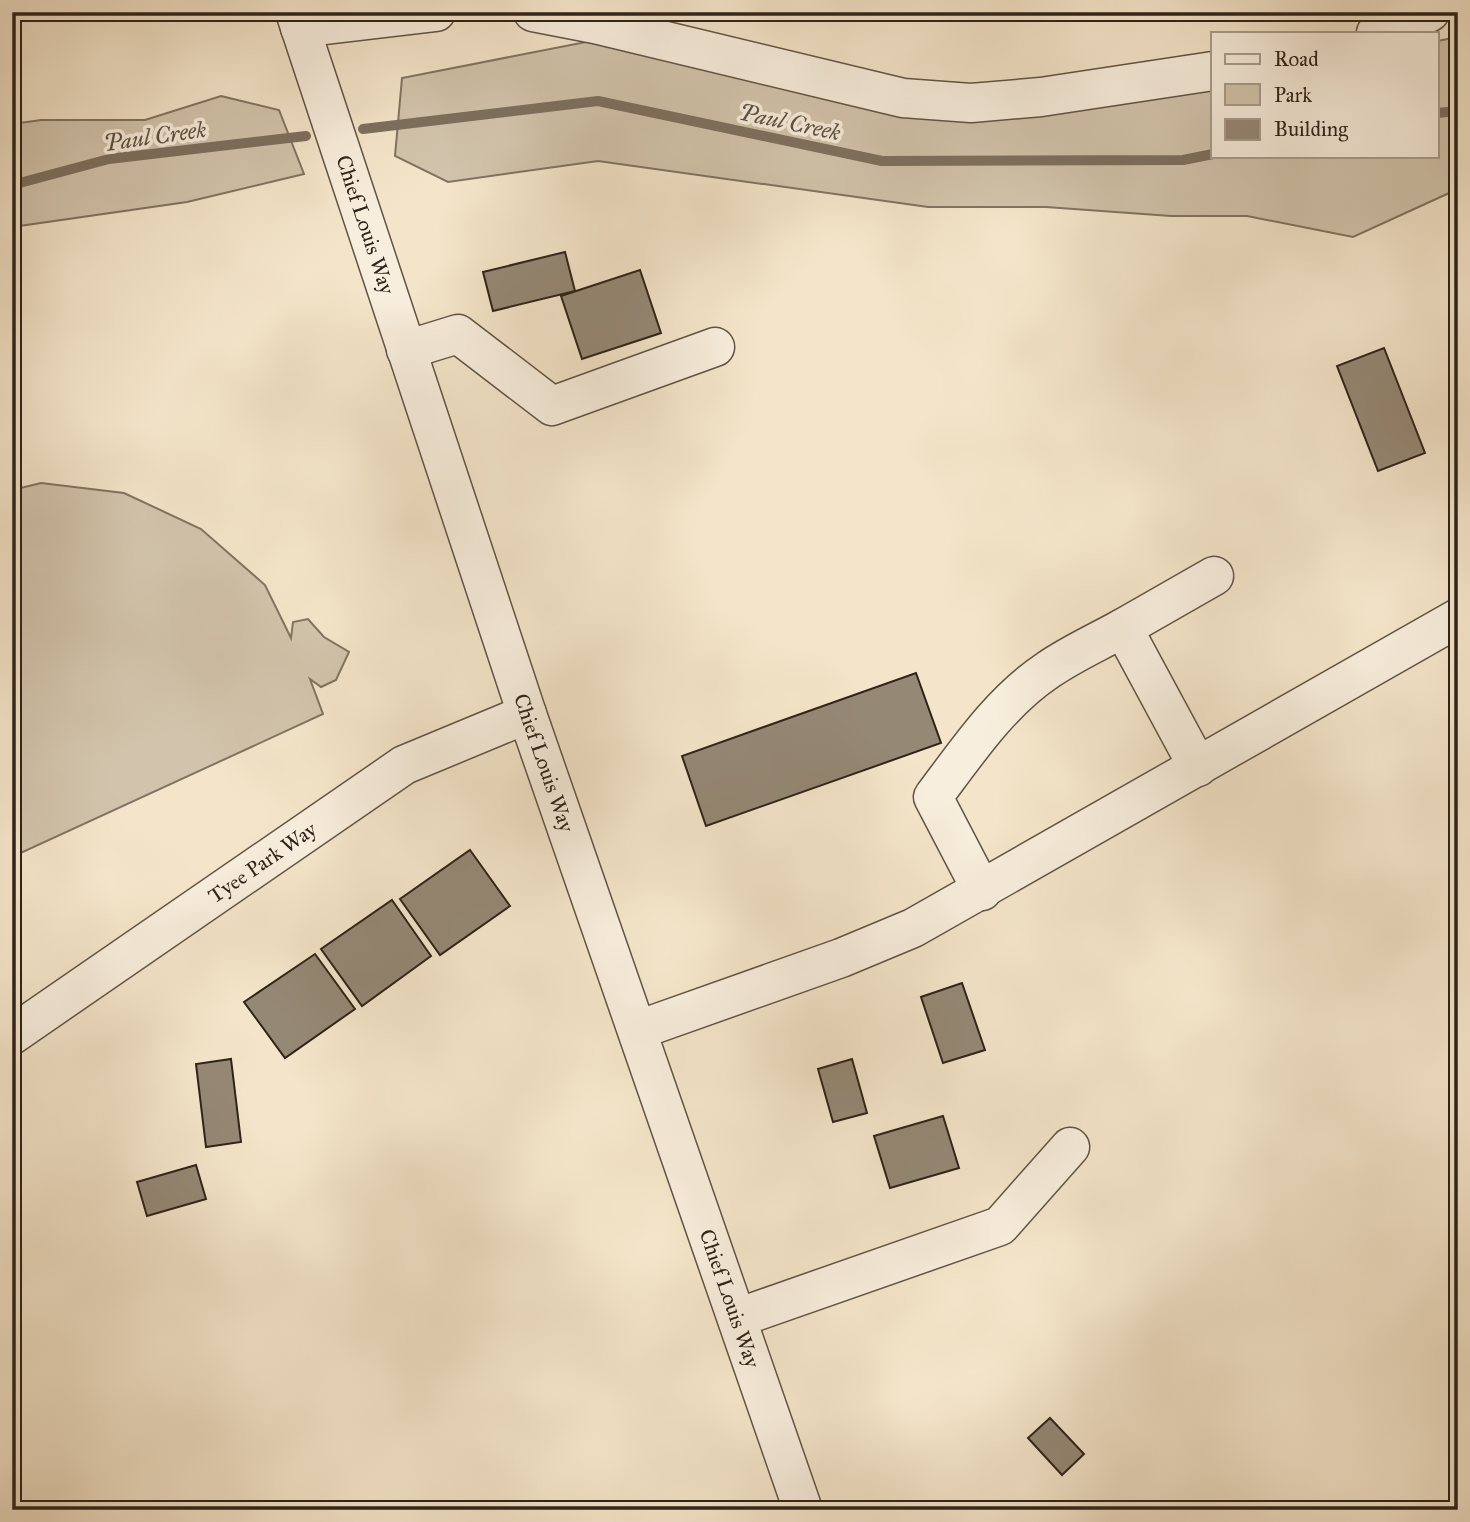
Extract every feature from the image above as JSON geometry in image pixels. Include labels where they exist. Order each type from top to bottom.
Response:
[{"type":"street","points":[[297,20],[436,12]]},
{"type":"street","points":[[533,12],[595,24],[903,98],[971,103],[1041,97],[1211,71]]},
{"type":"street","points":[[1380,32],[1405,26],[1430,12]]},
{"type":"street","name":"Chief Louis Way","points":[[297,20],[527,714],[803,1510]]},
{"type":"street","points":[[407,350],[458,334],[552,406],[715,346]]},
{"type":"street","points":[[982,891],[933,797],[985,728],[1016,696],[1048,670],[1214,576]]},
{"type":"street","points":[[638,1030],[841,958],[912,928],[982,891],[1458,618]]},
{"type":"street","points":[[1123,628],[1198,767]]},
{"type":"street","name":"Tyee Park Way","points":[[12,1035],[404,765],[527,714]]},
{"type":"street","points":[[737,1318],[1000,1226],[1070,1147]]},
{"type":"green space","points":[[1458,37],[1458,189],[1353,237],[1247,216],[1171,216],[1046,207],[928,207],[598,161],[448,182],[395,156],[402,78],[591,41],[875,110],[1211,82],[1211,158],[1438,158],[1438,41]]},
{"type":"green space","points":[[221,96],[279,110],[304,174],[187,202],[12,227],[12,124],[41,120],[145,120]]},
{"type":"green space","points":[[41,483],[124,493],[201,529],[265,585],[291,638],[293,622],[308,619],[324,637],[349,652],[336,680],[321,687],[310,679],[323,714],[12,857],[12,490]]},
{"type":"building","points":[[565,252],[575,291],[493,311],[483,272]]},
{"type":"building","points":[[640,270],[661,333],[582,359],[561,296]]},
{"type":"building","points":[[1384,348],[1425,453],[1378,471],[1337,366]]},
{"type":"building","points":[[916,673],[941,743],[706,826],[682,756]]},
{"type":"building","points":[[470,850],[510,906],[440,955],[400,899]]},
{"type":"building","points":[[392,900],[431,956],[362,1006],[321,949]]},
{"type":"building","points":[[315,954],[355,1009],[285,1058],[244,1002]]},
{"type":"building","points":[[962,983],[985,1050],[943,1063],[921,997]]},
{"type":"building","points":[[231,1059],[241,1142],[206,1147],[196,1064]]},
{"type":"building","points":[[852,1059],[867,1113],[833,1122],[818,1069]]},
{"type":"building","points":[[943,1116],[959,1168],[890,1188],[874,1136]]},
{"type":"building","points":[[196,1165],[206,1199],[147,1216],[137,1182]]},
{"type":"building","points":[[1050,1418],[1084,1454],[1062,1475],[1028,1438]]},
{"type":"waterway","name":"Paul Creek","points":[[363,129],[598,101],[882,161],[1183,160],[1211,154]]},
{"type":"waterway","name":"Paul Creek","points":[[1438,113],[1458,111]]},
{"type":"waterway","name":"Paul Creek","points":[[12,185],[109,159],[306,136]]}]
